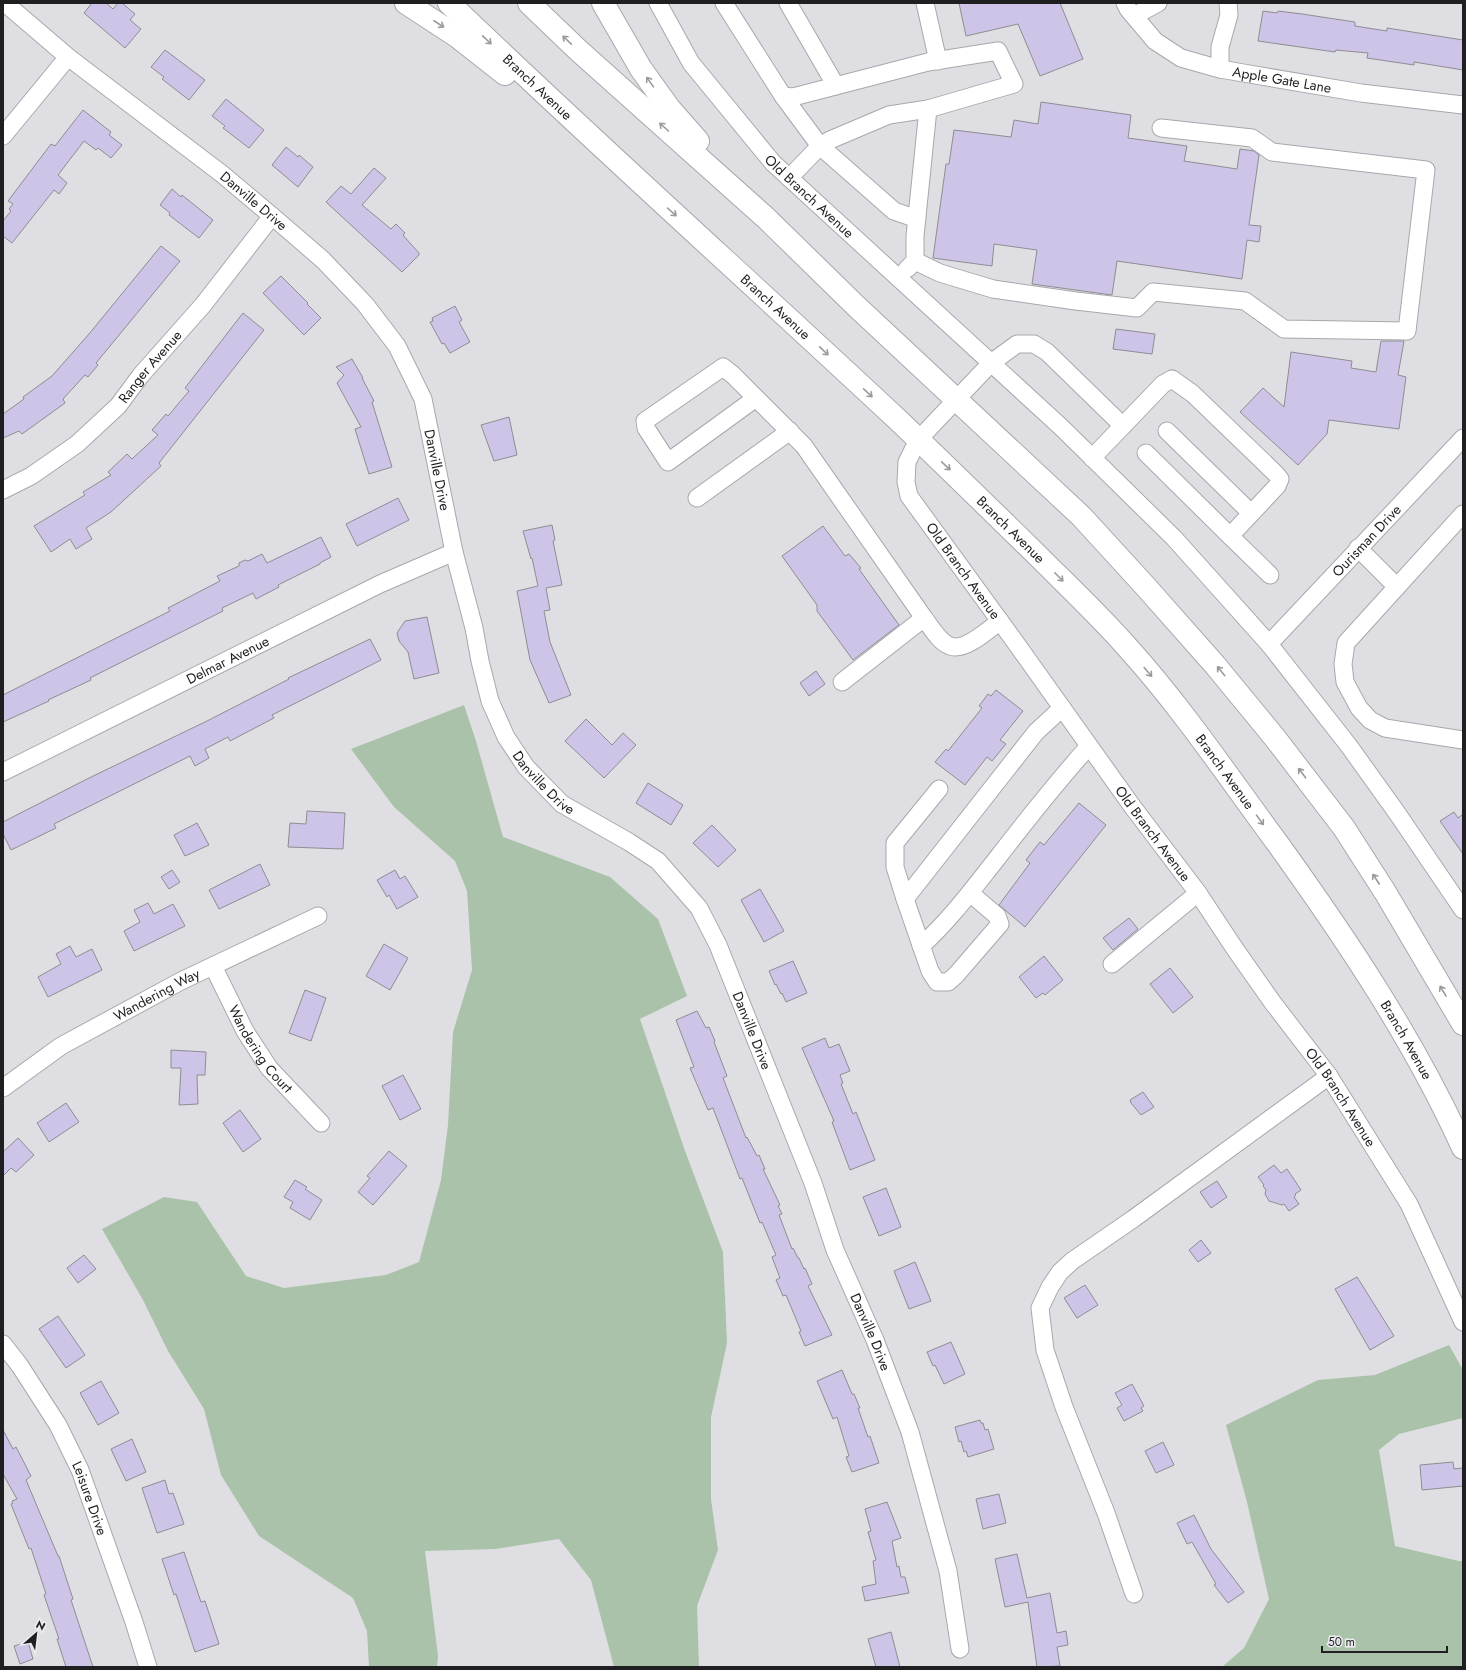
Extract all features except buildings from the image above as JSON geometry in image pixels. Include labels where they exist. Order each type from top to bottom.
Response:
[{"type":"highway","points":[[406,3],[458,37],[643,186]]},
{"type":"highway","name":"Branch Avenue","points":[[449,3],[643,186],[788,317],[918,440],[1102,619],[1130,650],[1183,713],[1303,879],[1370,978],[1417,1058],[1463,1148]]},
{"type":"highway","points":[[529,3],[578,50],[766,218],[856,306],[1081,516],[1210,659],[1270,732],[1344,828],[1385,892],[1463,1024]]},
{"type":"highway","points":[[603,3],[641,69],[669,108],[766,218]]},
{"type":"street","name":"Danville Drive","points":[[5,3],[68,57],[222,174],[323,260],[365,304],[397,346],[423,399],[454,552],[474,628],[490,701],[506,737],[522,761],[562,804],[629,842],[658,861],[699,908],[718,945],[813,1183],[835,1250],[875,1340],[910,1432],[948,1571],[960,1649]]},
{"type":"street","name":"Old Branch Avenue","points":[[658,3],[691,63],[773,163],[1092,458],[1174,538],[1269,644],[1349,746],[1389,801],[1463,910]]},
{"type":"street","points":[[724,3],[783,96],[820,146],[894,211],[917,219]]},
{"type":"street","points":[[788,3],[836,86]]},
{"type":"street","points":[[925,3],[938,61]]},
{"type":"street","points":[[1130,10],[1158,3]]},
{"type":"street","points":[[1220,69],[1220,48],[1229,15],[1228,3]]},
{"type":"street","name":"Apple Gate Lane","points":[[1130,10],[1155,40],[1181,58],[1220,69],[1360,93],[1463,105]]},
{"type":"street","points":[[783,96],[793,97],[938,61],[998,51],[1014,84],[928,109],[889,115],[830,140],[820,146],[789,178]]},
{"type":"street","points":[[3,136],[68,57]]},
{"type":"street","points":[[898,278],[915,261],[917,219],[928,109]]},
{"type":"street","points":[[915,261],[940,274],[993,289],[1076,302],[1137,308],[1153,292],[1245,301],[1284,329],[1407,331],[1426,170],[1272,152],[1252,138],[1161,128]]},
{"type":"street","name":"Ranger Avenue","points":[[3,490],[31,476],[77,444],[118,406],[141,375],[203,304],[272,216]]},
{"type":"street","points":[[991,363],[1017,344],[1034,344],[1047,352],[1123,426]]},
{"type":"street","name":"Old Branch Avenue","points":[[991,363],[918,440],[907,462],[906,482],[909,496],[1132,806],[1198,893],[1235,949],[1329,1076],[1409,1204],[1463,1322]]},
{"type":"street","points":[[756,398],[668,462],[646,428],[645,421],[723,367],[733,375],[790,431],[804,446],[937,635],[950,646],[956,647],[971,642],[1000,621]]},
{"type":"street","points":[[1092,458],[1163,384],[1172,380],[1193,394],[1280,479],[1277,486],[1230,536]]},
{"type":"street","points":[[697,498],[790,431]]},
{"type":"street","points":[[1167,431],[1251,513]]},
{"type":"street","name":"Ourisman Drive","points":[[1269,644],[1463,438]]},
{"type":"street","points":[[1146,453],[1270,576]]},
{"type":"street","points":[[1463,514],[1346,643],[1343,664],[1345,682],[1363,712],[1370,720],[1385,728],[1463,740]]},
{"type":"street","points":[[1358,548],[1397,587]]},
{"type":"street","name":"Delmar Avenue","points":[[3,772],[380,584],[454,552]]},
{"type":"street","points":[[842,682],[924,618]]},
{"type":"street","points":[[905,899],[1036,732],[1062,708]]},
{"type":"street","points":[[922,946],[935,934],[970,893],[1055,785],[1089,746]]},
{"type":"street","points":[[939,789],[895,843],[895,868],[930,971],[937,982],[948,982],[956,975],[1000,924],[997,916],[970,893]]},
{"type":"street","points":[[1112,964],[1198,893]]},
{"type":"street","name":"Wandering Way","points":[[3,1088],[61,1046],[181,981],[318,916]]},
{"type":"street","name":"Wandering Court","points":[[213,966],[245,1031],[269,1068],[321,1123]]},
{"type":"street","points":[[1134,1594],[1106,1513],[1064,1407],[1045,1350],[1040,1308],[1050,1287],[1060,1272],[1072,1261],[1133,1219],[1329,1076]]},
{"type":"street","name":"Leisure Drive","points":[[3,1344],[20,1366],[58,1425],[80,1470],[134,1622],[148,1667]]},
{"type":"green space","points":[[464,705],[476,741],[503,837],[610,877],[658,919],[687,996],[640,1019],[685,1151],[723,1252],[727,1343],[711,1417],[711,1499],[718,1550],[697,1606],[699,1667],[614,1667],[591,1580],[559,1539],[495,1549],[425,1551],[438,1656],[437,1667],[369,1667],[367,1631],[353,1598],[259,1536],[221,1475],[204,1409],[168,1351],[143,1300],[102,1229],[164,1197],[197,1202],[246,1276],[284,1288],[386,1275],[419,1262],[441,1180],[448,1125],[453,1032],[472,970],[467,891],[455,861],[394,807],[351,749]]},
{"type":"green space","points":[[1449,1345],[1463,1370],[1463,1418],[1399,1434],[1379,1450],[1395,1546],[1463,1561],[1463,1667],[1222,1667],[1244,1648],[1269,1599],[1247,1502],[1226,1425],[1318,1380],[1375,1375]]}]
